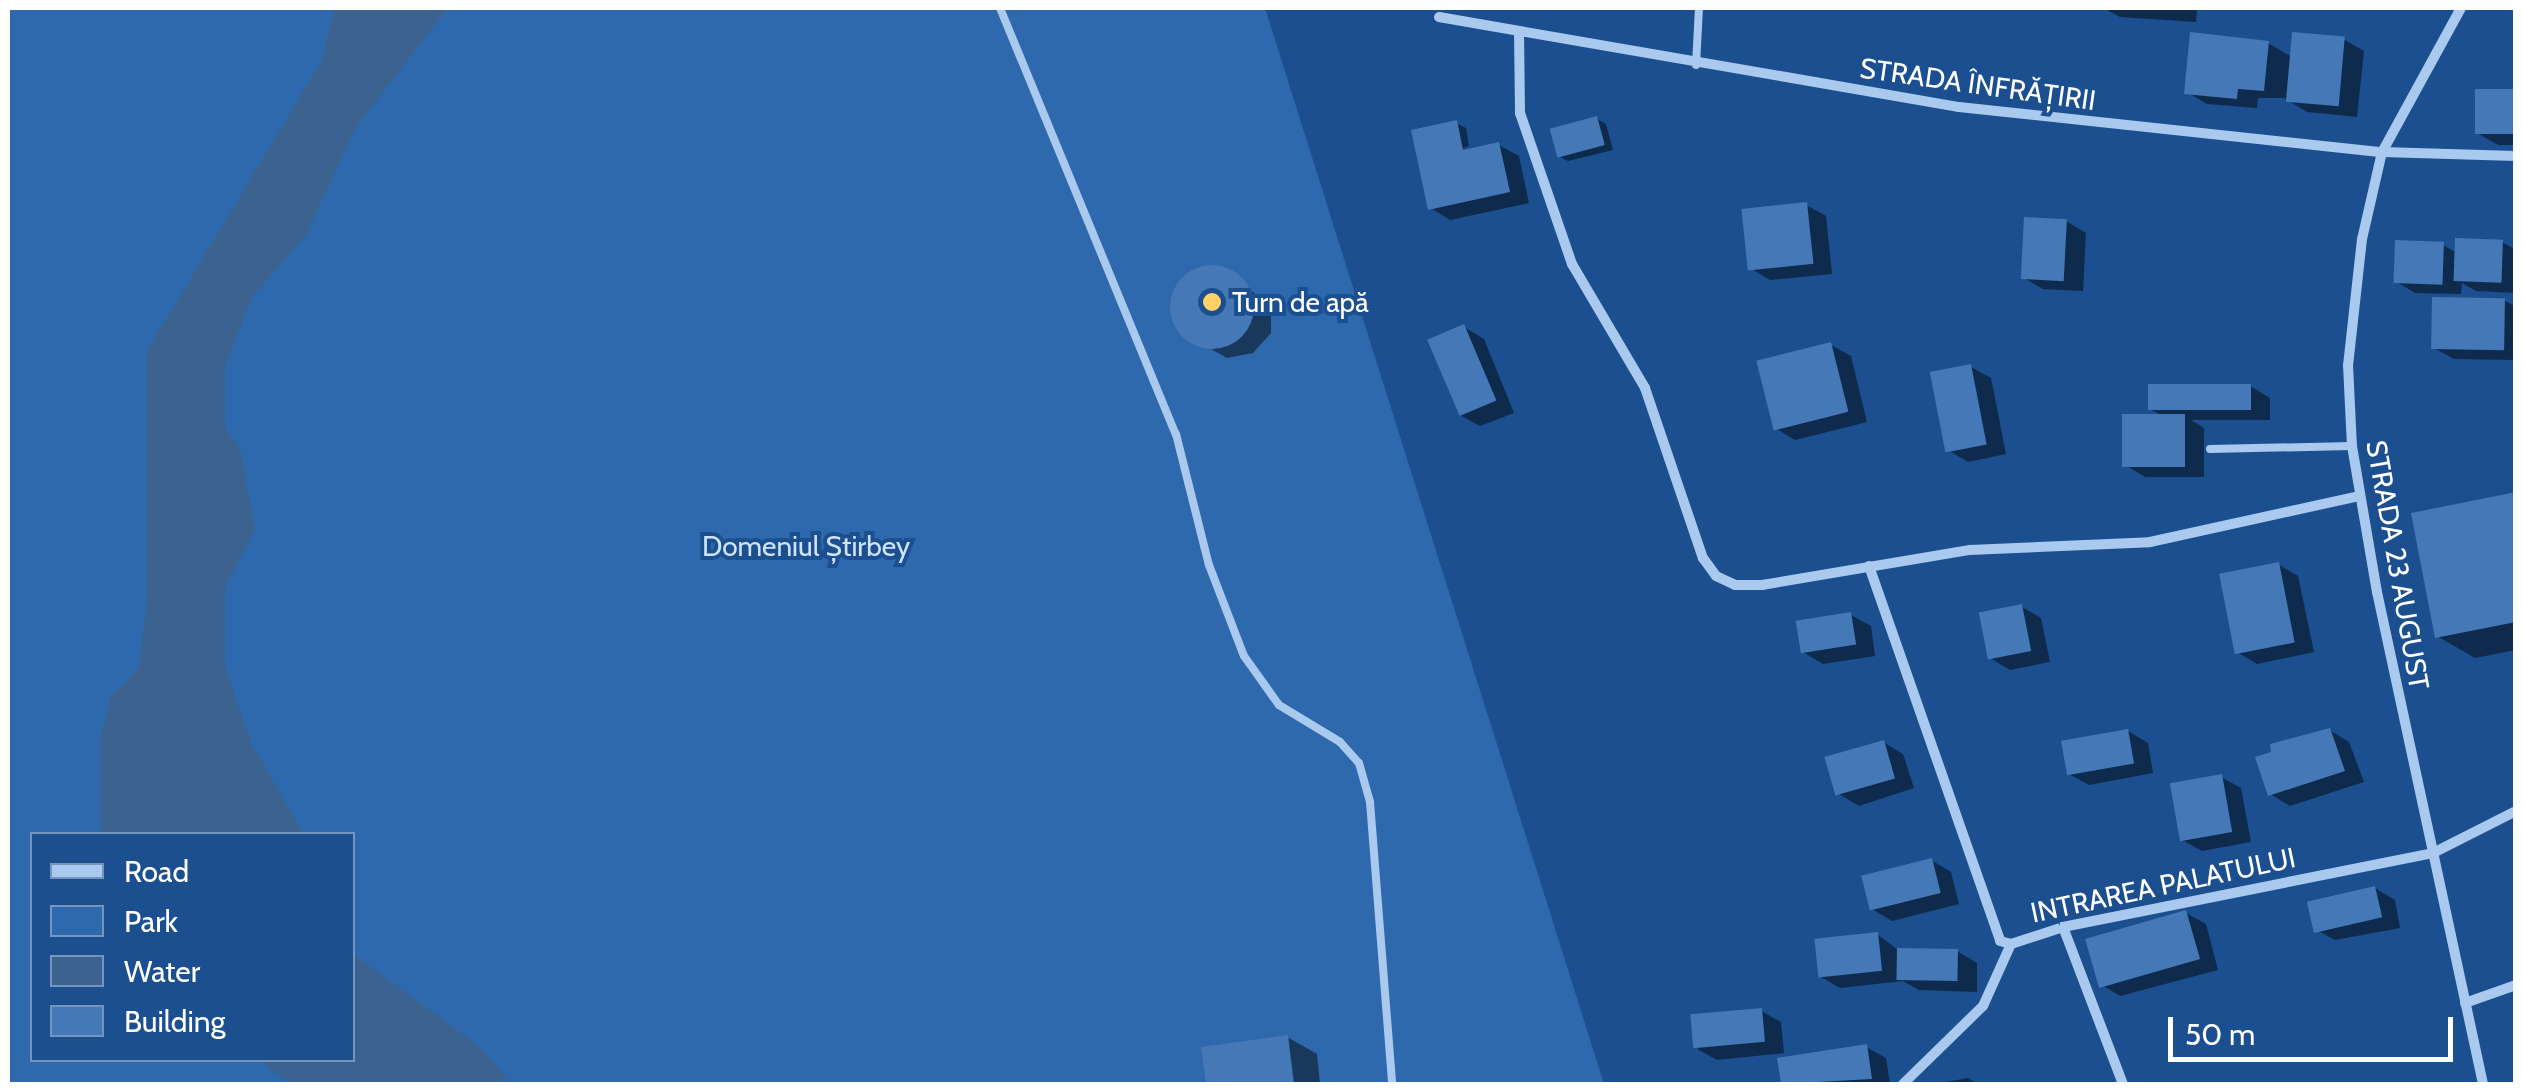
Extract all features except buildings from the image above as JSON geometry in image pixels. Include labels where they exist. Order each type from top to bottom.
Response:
[{"type":"street","name":"STRADA 23 AUGUST","points":[[2461,8],[2382,152],[2354,293],[2352,446],[2359,496],[2483,1084]]},
{"type":"street","name":"STRADA ÎNFRĂȚIRII","points":[[1439,16],[1696,65],[1959,107],[2382,152],[2516,156]]},
{"type":"street","points":[[1519,31],[1520,113],[1542,182],[1572,264],[1645,388],[1704,558],[1716,576],[1735,586],[1970,550],[2150,542],[2359,496]]},
{"type":"street","name":"INTRAREA PALATULUI","points":[[1869,566],[1993,928],[2011,944],[2063,927],[2433,854],[2516,810]]},
{"type":"street","points":[[2063,927],[2122,1084]]},
{"type":"street","points":[[1903,1084],[1983,1006],[2011,944]]},
{"type":"street","points":[[2465,1002],[2516,985]]},
{"type":"lane","points":[[1000,8],[1176,434],[1209,564],[1244,656],[1279,705],[1340,742],[1359,763],[1370,802],[1392,1084]]},
{"type":"lane","points":[[1696,65],[1699,8]]},
{"type":"lane","points":[[2210,449],[2352,446]]},
{"type":"green space","name":"Domeniul Știrbey","points":[[8,8],[1265,8],[1604,1084],[8,1084]]},
{"type":"water","points":[[335,8],[448,8],[356,127],[306,235],[252,297],[225,367],[225,429],[240,448],[255,529],[225,587],[225,668],[252,745],[303,832],[101,832],[100,738],[112,695],[139,668],[147,603],[147,351],[321,62]]},
{"type":"water","points":[[355,955],[480,1047],[511,1084],[291,1084],[261,1062],[355,1062]]},
{"type":"place","name":"Turn de apă","points":[[1212,302]]}]
